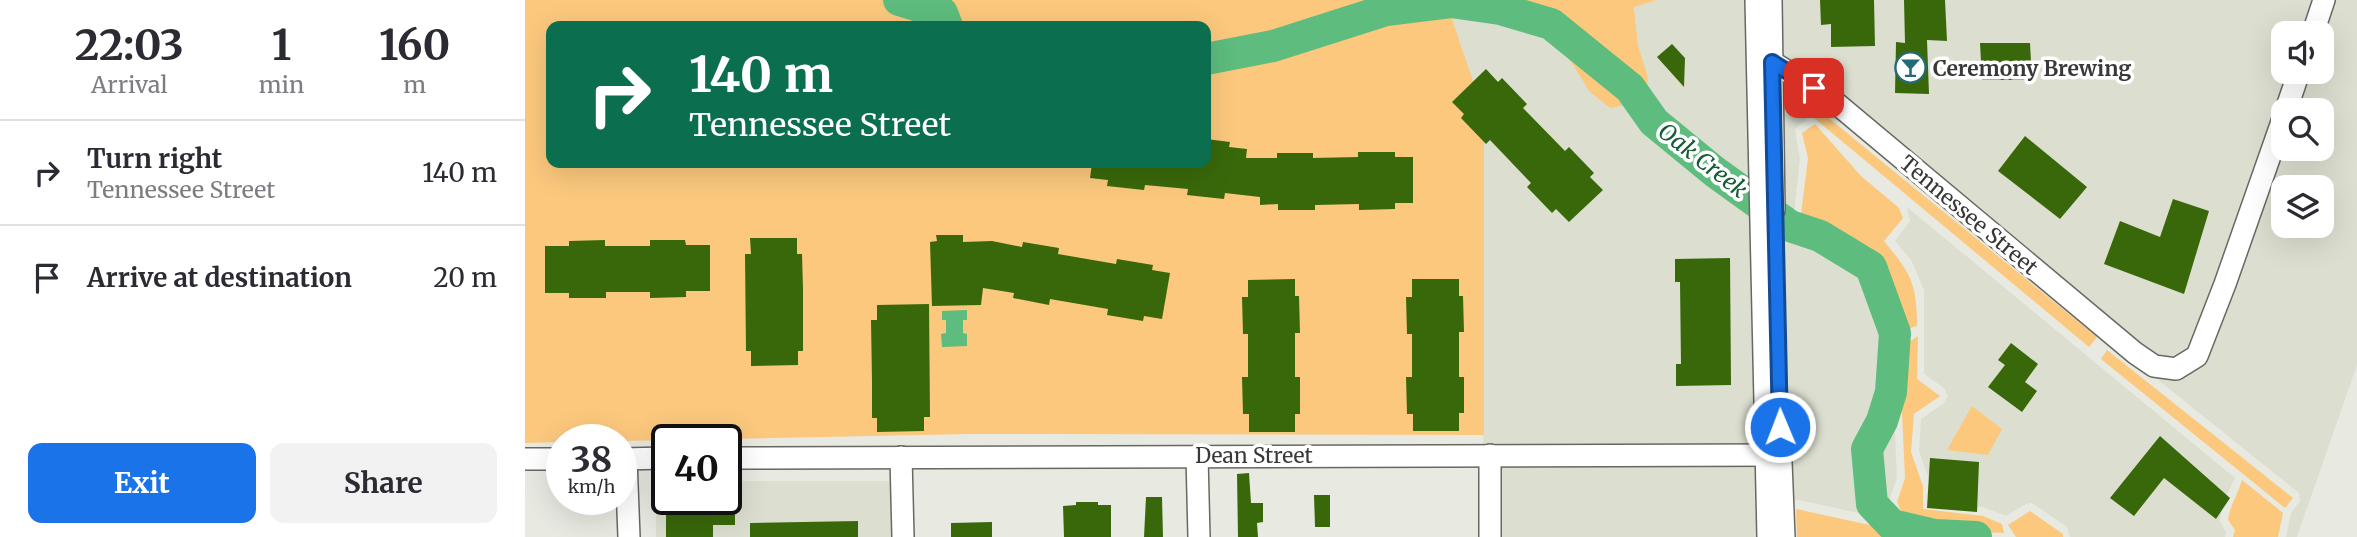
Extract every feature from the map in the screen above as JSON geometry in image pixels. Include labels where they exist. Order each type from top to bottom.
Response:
[{"type":"street","points":[[1755,0],[1769,260],[1774,455],[1783,537]]},
{"type":"street","points":[[1765,168],[1772,62],[1771,0]]},
{"type":"street","points":[[2317,21],[2324,0]]},
{"type":"street","name":"Tennessee Street","points":[[1772,62],[1831,98],[2134,353],[2154,366],[2176,369],[2197,356],[2271,153]]},
{"type":"street","points":[[1490,455],[1490,537]]},
{"type":"street","points":[[1768,537],[1774,455]]},
{"type":"street","name":"Dean Street","points":[[742,458],[1774,455]]},
{"type":"street","points":[[1198,456],[1199,537]]},
{"type":"street","points":[[901,457],[903,537]]},
{"type":"street","points":[[525,459],[546,459]]},
{"type":"street","points":[[628,515],[629,537]]},
{"type":"shaded area","points":[[525,0],[1657,0],[1634,7],[1638,45],[1648,77],[1645,101],[1610,108],[1589,91],[1552,31],[1525,14],[1480,8],[1452,19],[1484,113],[1484,435],[971,434],[742,439],[742,424],[651,424],[651,440],[637,441],[637,424],[546,424],[546,442],[525,443]]},
{"type":"shaded area","points":[[1657,0],[1746,0],[1759,537],[1483,537],[1484,113],[1452,19],[1480,8],[1525,14],[1552,31],[1589,91],[1648,77],[1638,45],[1634,6]]},
{"type":"shaded area","points":[[1780,0],[2357,0],[2357,365],[2297,537],[2286,537],[2291,513],[2300,501],[2299,493],[2112,343],[2103,343],[2105,338],[1821,102],[1815,104],[1806,120],[1795,129],[1800,159],[1793,223],[1797,230],[1862,262],[1875,285],[1891,327],[1902,336],[1895,346],[1897,477],[1889,501],[1896,521],[1798,500],[1792,501]]},
{"type":"shaded area","points":[[1820,111],[2097,337],[2089,347],[1814,118]]},
{"type":"shaded area","points":[[1815,124],[1861,176],[1899,208],[1903,218],[1884,241],[1911,280],[1916,299],[1917,326],[1907,329],[1895,315],[1879,275],[1868,258],[1800,222],[1808,158],[1802,133]]},
{"type":"shaded area","points":[[1907,207],[2235,478],[2223,503],[2220,521],[2226,532],[2225,537],[2070,537],[2067,527],[2032,503],[2006,516],[1983,507],[1950,505],[1930,483],[1919,451],[1921,419],[1944,403],[1948,396],[1944,388],[1924,374],[1924,290],[1911,260],[1895,241],[1910,221]]},
{"type":"shaded area","points":[[967,310],[967,320],[963,320],[963,333],[967,334],[967,346],[942,347],[941,334],[946,333],[946,320],[942,320],[942,311]]},
{"type":"shaded area","points":[[1918,336],[1917,379],[1940,396],[1914,414],[1911,452],[1923,486],[1923,509],[1983,516],[2002,524],[2004,533],[1957,531],[1904,519],[1897,502],[1905,478],[1903,346]]},
{"type":"shaded area","points":[[2107,350],[2293,498],[2285,508],[2101,359]]},
{"type":"shaded area","points":[[1972,406],[2002,429],[1988,455],[1947,450]]},
{"type":"shaded area","points":[[2242,480],[2283,513],[2278,537],[2233,537],[2235,530],[2228,520]]},
{"type":"shaded area","points":[[742,481],[892,481],[893,537],[656,537],[656,515],[742,515]]},
{"type":"shaded area","points":[[1796,509],[1925,537],[1797,537]]},
{"type":"shaded area","points":[[2030,511],[2063,534],[2063,537],[2016,537],[2008,525]]},
{"type":"building","points":[[1820,0],[1874,0],[1875,46],[1831,47],[1831,24],[1821,25]]},
{"type":"building","points":[[1904,0],[1945,0],[1947,41],[1927,40],[1929,94],[1895,93],[1896,42],[1905,43]]},
{"type":"building","points":[[1980,43],[2030,43],[2032,80],[1982,80]]},
{"type":"building","points":[[1672,44],[1685,58],[1684,87],[1657,57]]},
{"type":"building","points":[[1486,69],[1498,82],[1502,78],[1527,104],[1523,108],[1565,151],[1569,147],[1594,173],[1590,177],[1603,190],[1569,222],[1556,209],[1552,213],[1527,187],[1531,183],[1490,140],[1486,144],[1461,118],[1464,114],[1452,102]]},
{"type":"building","points":[[2025,136],[2087,187],[2060,219],[1998,171]]},
{"type":"building","points":[[1211,140],[1230,142],[1229,147],[1247,149],[1246,158],[1277,158],[1277,153],[1313,153],[1313,158],[1358,157],[1358,152],[1395,152],[1395,157],[1413,157],[1413,203],[1395,203],[1395,209],[1359,210],[1359,204],[1315,205],[1315,210],[1278,210],[1278,204],[1260,205],[1260,197],[1225,193],[1224,199],[1187,195],[1188,189],[1145,185],[1144,190],[1107,186],[1108,180],[1090,178],[1091,168],[1211,168]]},
{"type":"building","points":[[2173,199],[2209,211],[2184,294],[2104,264],[2120,221],[2160,237]]},
{"type":"building","points":[[936,235],[963,235],[963,242],[992,241],[1022,247],[1023,242],[1059,248],[1058,254],[1116,264],[1117,259],[1153,265],[1152,270],[1170,273],[1162,319],[1144,316],[1143,321],[1107,315],[1108,309],[1050,299],[1049,305],[1013,298],[1014,293],[983,288],[981,305],[932,306],[930,242],[937,241]]},
{"type":"building","points":[[750,238],[797,238],[797,254],[802,254],[803,289],[803,351],[798,351],[798,365],[751,366],[751,351],[746,351],[745,254],[751,254]]},
{"type":"building","points":[[605,240],[605,246],[650,246],[650,240],[685,240],[686,245],[710,245],[710,291],[686,291],[686,297],[650,298],[650,292],[606,292],[606,298],[569,298],[569,293],[545,293],[545,246],[569,246],[569,241]]},
{"type":"building","points":[[1730,258],[1731,385],[1676,386],[1676,364],[1681,364],[1680,282],[1675,282],[1675,259]]},
{"type":"building","points":[[1295,279],[1295,296],[1299,296],[1300,333],[1295,333],[1295,377],[1300,377],[1300,414],[1295,414],[1295,432],[1249,432],[1249,414],[1243,414],[1242,377],[1248,377],[1248,334],[1243,334],[1242,297],[1248,297],[1248,280]]},
{"type":"building","points":[[1412,279],[1459,279],[1459,296],[1463,296],[1464,332],[1459,332],[1459,377],[1464,377],[1464,413],[1459,413],[1459,431],[1413,431],[1413,414],[1407,414],[1406,377],[1412,377],[1412,334],[1407,334],[1406,297],[1412,297]]},
{"type":"building","points":[[929,304],[930,417],[924,417],[924,431],[877,432],[877,418],[872,418],[871,320],[877,320],[877,305]]},
{"type":"building","points":[[2011,343],[2038,364],[2025,382],[2037,391],[2022,412],[1988,387],[2005,365],[1998,360]]},
{"type":"building","points":[[2160,436],[2230,498],[2216,519],[2164,478],[2134,516],[2110,498]]},
{"type":"building","points":[[1930,458],[1979,462],[1977,512],[1927,508]]},
{"type":"building","points":[[1249,473],[1251,503],[1263,503],[1263,522],[1257,523],[1258,537],[1238,537],[1237,474]]},
{"type":"building","points":[[1314,495],[1330,495],[1330,527],[1315,527]]},
{"type":"building","points":[[1146,497],[1162,497],[1163,537],[1144,537]]},
{"type":"building","points":[[1076,502],[1111,505],[1111,537],[1064,537],[1063,506],[1076,505]]},
{"type":"building","points":[[666,515],[735,515],[735,525],[713,525],[713,537],[666,537]]},
{"type":"building","points":[[858,521],[858,537],[750,537],[750,523]]},
{"type":"building","points":[[992,522],[992,537],[951,537],[951,523]]},
{"type":"waterway","name":"Oak Creek","points":[[899,0],[942,13],[945,21]]},
{"type":"waterway","name":"Oak Creek","points":[[1211,58],[1273,46],[1386,10],[1451,2],[1500,9],[1551,24],[1630,88],[1654,122],[1715,172],[1790,226],[1820,236],[1871,267],[1895,333],[1891,392],[1882,421],[1867,449],[1872,504],[1892,525],[1935,535],[1976,537]]},
{"type":"place","name":"Ceremony Brewing","points":[[1910,68]]},
{"type":"route","points":[[1780,427],[1772,62],[1814,88]]}]
